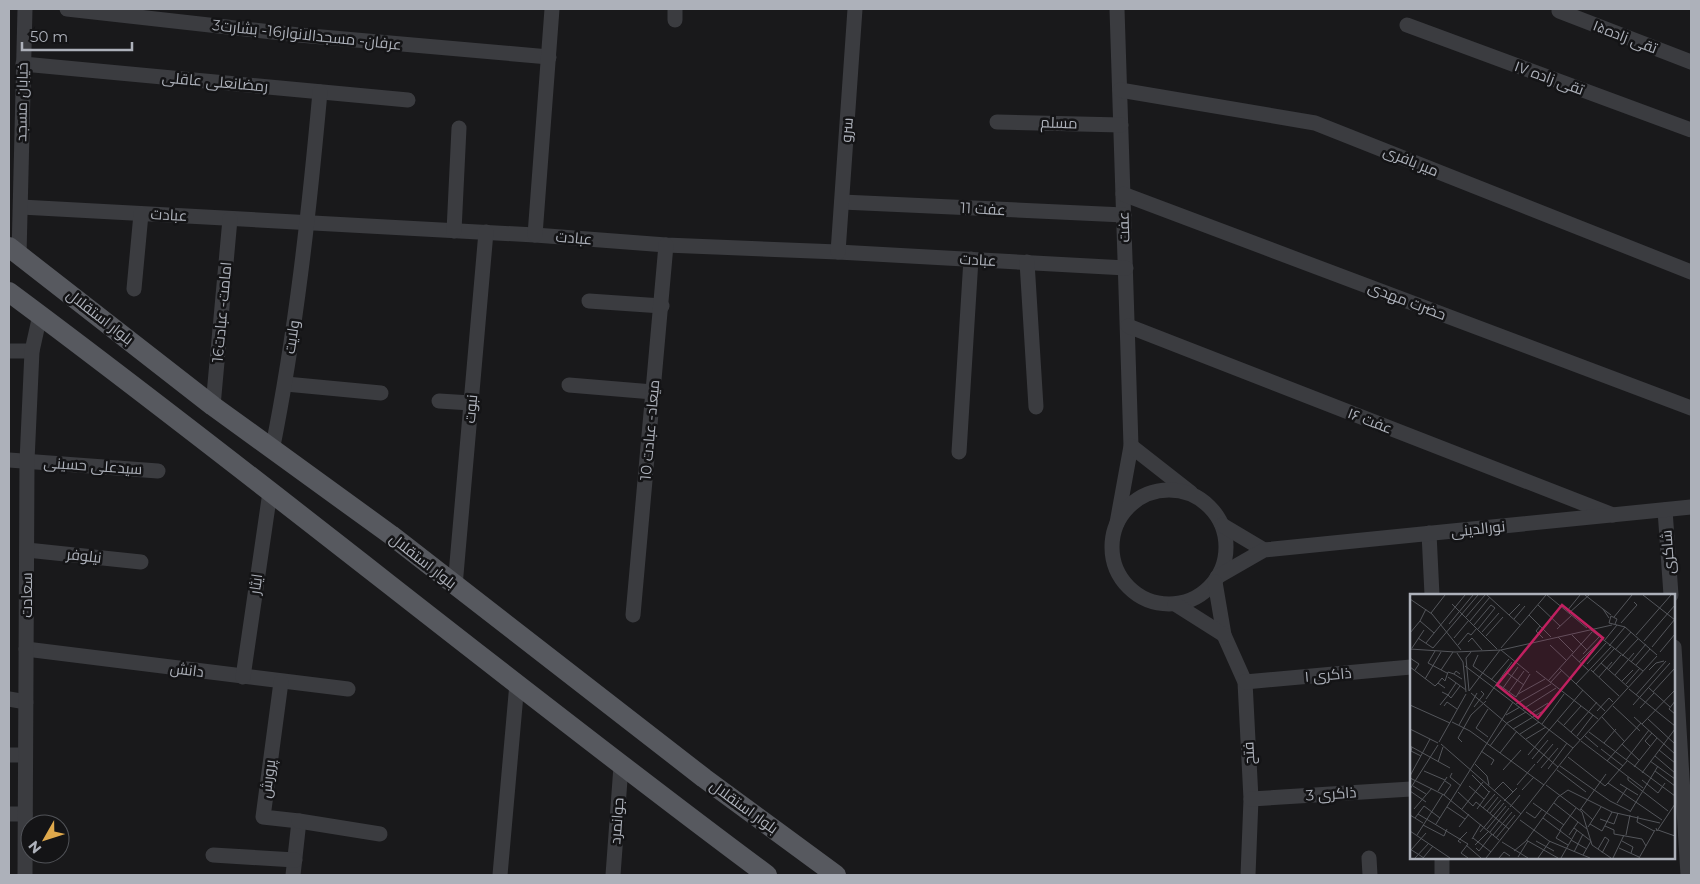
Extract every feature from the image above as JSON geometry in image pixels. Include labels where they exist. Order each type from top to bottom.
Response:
[{"type":"main road","name":"بلوار استقلال","points":[[14,251],[213,406],[391,535],[704,778],[836,875]]},
{"type":"main road","points":[[9,292],[517,683],[621,766],[767,875]]},
{"type":"street","name":"خیابان مسجد","points":[[14,251],[21,207],[25,9]]},
{"type":"street","name":"عرفان- مسجدالانوار16- بشارت3","points":[[67,9],[298,35],[549,57]]},
{"type":"street","points":[[535,235],[552,9]]},
{"type":"street","name":"سرو","points":[[838,252],[855,9]]},
{"type":"street","name":"عفت","points":[[1117,9],[1131,446],[1117,523]]},
{"type":"street","name":"تقی زاده۱۵","points":[[1559,11],[1691,62]]},
{"type":"street","name":"تقی زاده ۱۷","points":[[1407,25],[1691,130]]},
{"type":"street","name":"رمضانعلی عاقلی","points":[[23,64],[408,100]]},
{"type":"street","name":"میر بافری","points":[[1120,90],[1315,123],[1691,272]]},
{"type":"street","name":"ولایت","points":[[272,450],[286,384],[308,223],[320,92]]},
{"type":"street","name":"مسلم","points":[[997,122],[1121,125]]},
{"type":"street","points":[[454,230],[459,128]]},
{"type":"street","name":"حضرت مهدی","points":[[1123,194],[1691,408]]},
{"type":"street","name":"عفت 11","points":[[842,202],[1124,215]]},
{"type":"street","name":"عبادت","points":[[21,207],[454,230],[666,245],[838,252],[1126,268]]},
{"type":"street","points":[[134,290],[141,214]]},
{"type":"street","name":"امامت- عبادت16","points":[[213,406],[230,218]]},
{"type":"street","name":"نبوت","points":[[455,586],[486,232]]},
{"type":"street","name":"میعاد- عبادت 10","points":[[633,615],[666,245]]},
{"type":"street","points":[[959,452],[971,259]]},
{"type":"street","points":[[1027,262],[1036,407]]},
{"type":"street","points":[[589,301],[662,306]]},
{"type":"street","name":"سعادت","points":[[25,814],[27,461],[32,351],[40,315]]},
{"type":"street","name":"عفت ۱۶","points":[[1128,326],[1613,515]]},
{"type":"street","points":[[9,351],[32,351]]},
{"type":"street","points":[[286,384],[381,392]]},
{"type":"street","points":[[569,384],[653,392]]},
{"type":"street","points":[[439,401],[471,403]]},
{"type":"street","points":[[1131,446],[1208,505],[1222,525],[1264,550]]},
{"type":"street","name":"سیدعلی حسینی","points":[[9,460],[158,471]]},
{"type":"street","points":[[1198,498],[1179,490],[1152,492],[1136,502],[1124,513],[1117,523],[1113,552],[1117,570],[1123,580],[1135,593],[1151,602],[1175,604],[1197,597],[1216,580],[1227,552],[1222,525]]},
{"type":"street","name":"ایثار","points":[[243,677],[270,492]]},
{"type":"street","name":"نورالدینی","points":[[1216,580],[1264,550],[1691,507]]},
{"type":"street","name":"شاکری","points":[[1665,510],[1670,594]]},
{"type":"street","points":[[1429,533],[1432,594]]},
{"type":"street","name":"نیلوفر","points":[[27,550],[141,562]]},
{"type":"street","name":"فتح","points":[[1216,580],[1224,635],[1245,682],[1251,799],[1248,875]]},
{"type":"street","points":[[1175,604],[1224,635]]},
{"type":"street","name":"دانش","points":[[26,649],[348,689]]},
{"type":"street","name":"ذاکری ۱","points":[[1245,682],[1410,667]]},
{"type":"street","points":[[1675,678],[1678,772],[1688,875]]},
{"type":"street","name":"پرورش","points":[[281,682],[264,817],[299,821]]},
{"type":"street","points":[[500,875],[517,683]]},
{"type":"street","points":[[9,699],[26,702]]},
{"type":"street","points":[[9,755],[26,755]]},
{"type":"street","name":"جوانمرد","points":[[613,875],[621,766]]},
{"type":"street","name":"ذاکری 3","points":[[1251,799],[1410,789]]},
{"type":"street","points":[[213,855],[294,868],[299,821],[380,834]]},
{"type":"street","points":[[1369,858],[1370,875]]},
{"type":"street","points":[[1442,859],[1442,875]]}]
